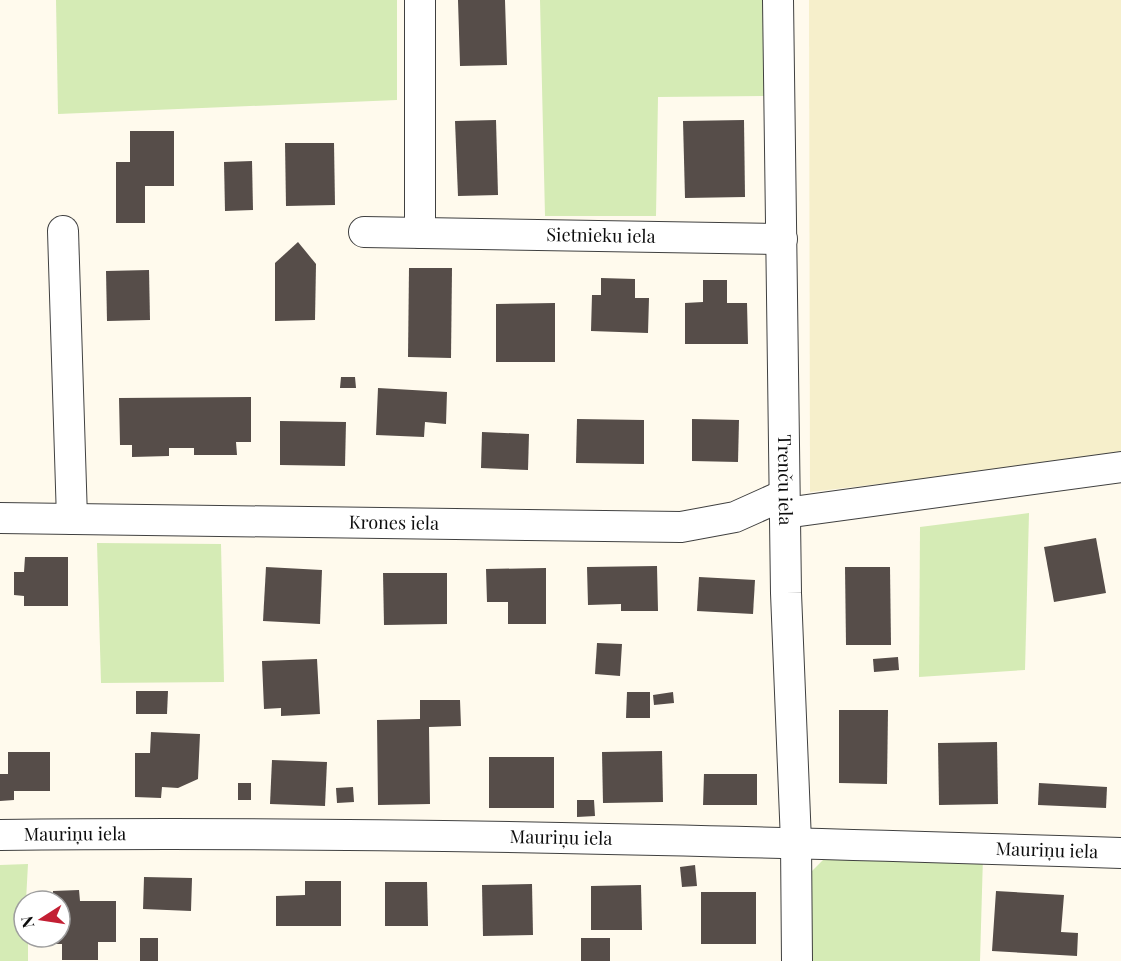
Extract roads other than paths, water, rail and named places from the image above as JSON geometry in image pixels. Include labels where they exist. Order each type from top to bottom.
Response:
[{"type":"street","points":[[420,0],[420,233]]},
{"type":"street","name":"Trenču iela","points":[[778,0],[785,504],[796,842],[797,961]]},
{"type":"street","points":[[63,231],[72,519]]},
{"type":"street","name":"Sietnieku iela","points":[[364,232],[782,239]]},
{"type":"street","name":"Krones iela","points":[[0,518],[681,527],[735,517],[785,504],[1121,467]]},
{"type":"street","name":"Mauriņu iela","points":[[0,835],[296,835],[796,842],[1121,853]]}]
